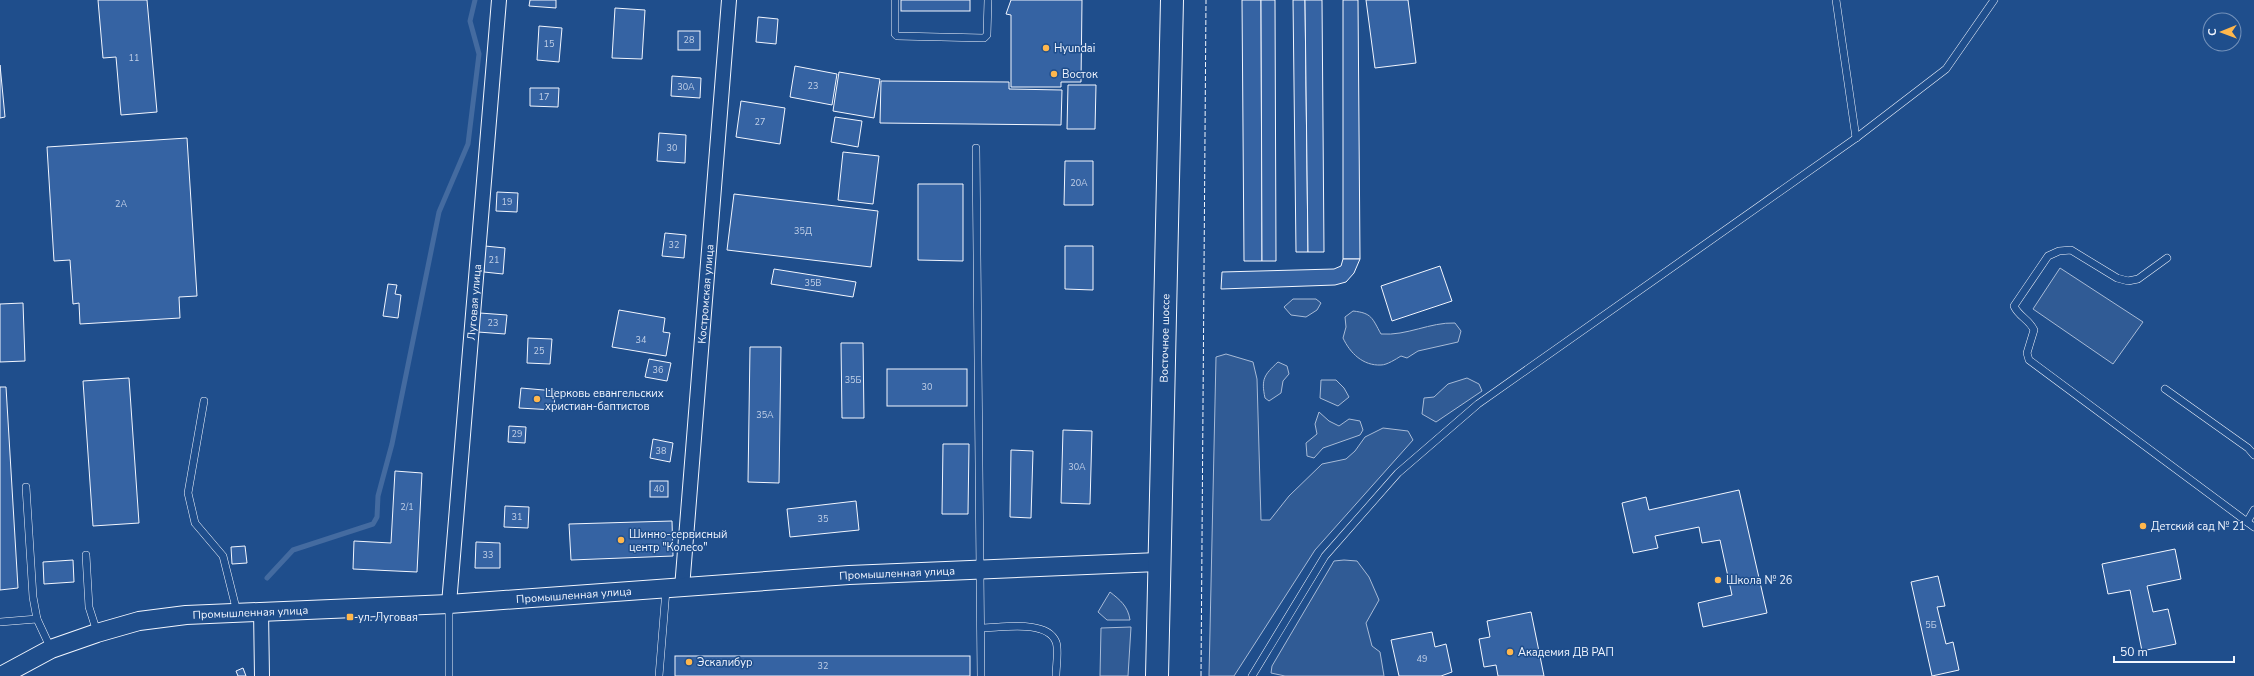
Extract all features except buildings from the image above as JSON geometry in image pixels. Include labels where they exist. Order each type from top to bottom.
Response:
[{"type":"main road","name":"Восточное шоссе","points":[[1157,676],[1158,562],[1172,0]]},
{"type":"street","name":"Луговая улица","points":[[449,604],[499,0]]},
{"type":"street","name":"Костромская улица","points":[[674,589],[729,0]]},
{"type":"street","name":"Промышленная улица","points":[[1,676],[51,649],[97,633],[139,621],[186,615],[261,610],[449,604],[674,589],[849,575],[1158,562]]},
{"type":"street","points":[[261,610],[262,676]]},
{"type":"lane","points":[[895,0],[895,34],[897,36],[984,38],[987,35],[988,0]]},
{"type":"lane","points":[[1836,0],[1856,138]]},
{"type":"lane","points":[[1252,676],[1325,556],[1398,473],[1478,404],[1856,138],[1946,69],[1994,0]]},
{"type":"lane","points":[[976,148],[981,676]]},
{"type":"lane","points":[[2167,258],[2138,279],[2128,281],[2118,278],[2071,250],[2059,251],[2048,256],[2014,306],[2017,313],[2031,322],[2034,330],[2027,353],[2029,360],[2254,527]]},
{"type":"lane","points":[[2165,389],[2248,448],[2254,455]]},
{"type":"lane","points":[[204,400],[188,493],[195,523],[223,556],[237,612]]},
{"type":"lane","points":[[26,487],[33,597],[37,619],[51,649]]},
{"type":"lane","points":[[2247,522],[2254,510]]},
{"type":"lane","points":[[86,555],[89,607],[97,633]]},
{"type":"lane","points":[[659,676],[674,589]]},
{"type":"lane","points":[[449,604],[449,676]]},
{"type":"lane","points":[[0,622],[37,619]]},
{"type":"lane","points":[[981,628],[1037,626],[1048,632],[1056,642],[1056,676]]},
{"type":"shaded area","points":[[2060,268],[2143,322],[2113,364],[2033,309]]},
{"type":"shaded area","points":[[1293,299],[1316,299],[1321,303],[1317,310],[1306,317],[1291,315],[1284,307]]},
{"type":"shaded area","points":[[1353,311],[1364,313],[1371,317],[1381,334],[1400,333],[1446,323],[1455,323],[1461,331],[1458,342],[1418,351],[1407,358],[1401,356],[1383,365],[1374,365],[1358,358],[1349,349],[1343,338],[1346,327],[1345,317]]},
{"type":"shaded area","points":[[1226,354],[1253,362],[1257,379],[1261,520],[1270,520],[1289,496],[1322,464],[1346,459],[1355,451],[1365,437],[1383,428],[1408,431],[1413,440],[1315,550],[1234,676],[1209,676],[1216,357]]},
{"type":"shaded area","points":[[1278,362],[1287,366],[1289,374],[1283,381],[1281,393],[1269,401],[1265,398],[1263,386],[1267,374]]},
{"type":"shaded area","points":[[1467,378],[1479,384],[1482,391],[1436,422],[1422,414],[1424,398],[1434,397],[1448,384]]},
{"type":"shaded area","points":[[1321,380],[1336,380],[1344,388],[1349,397],[1338,406],[1320,398]]},
{"type":"shaded area","points":[[1319,412],[1329,421],[1339,426],[1349,419],[1360,421],[1363,430],[1360,435],[1323,448],[1314,458],[1307,456],[1306,443],[1317,434],[1315,424]]},
{"type":"shaded area","points":[[1334,561],[1357,561],[1369,577],[1379,600],[1366,623],[1372,646],[1380,652],[1384,676],[1285,676],[1271,673],[1272,666]]},
{"type":"shaded area","points":[[1110,592],[1125,607],[1130,620],[1107,620],[1098,612]]},
{"type":"shaded area","points":[[1131,627],[1128,676],[1100,676],[1101,628]]},
{"type":"waterway","points":[[267,578],[293,550],[373,524],[377,517],[378,496],[392,444],[439,212],[468,144],[479,54],[470,21],[475,0]]},
{"type":"fence","points":[[1201,676],[1206,0]]},
{"type":"place","name":"Hyundai","points":[[1046,48]]},
{"type":"place","name":"Восток","points":[[1054,74]]},
{"type":"place","name":"Церковь евангельских христиан-баптистов","points":[[537,399]]},
{"type":"place","name":"Детский сад № 21","points":[[2143,526]]},
{"type":"place","name":"Шинно-сервисный центр \"Колесо\"","points":[[621,540]]},
{"type":"place","name":"Школа № 26","points":[[1718,580]]},
{"type":"place","name":"ул. Луговая","points":[[350,617]]},
{"type":"place","name":"Академия ДВ РАП","points":[[1510,652]]},
{"type":"place","name":"Эскалибур","points":[[689,662]]}]
